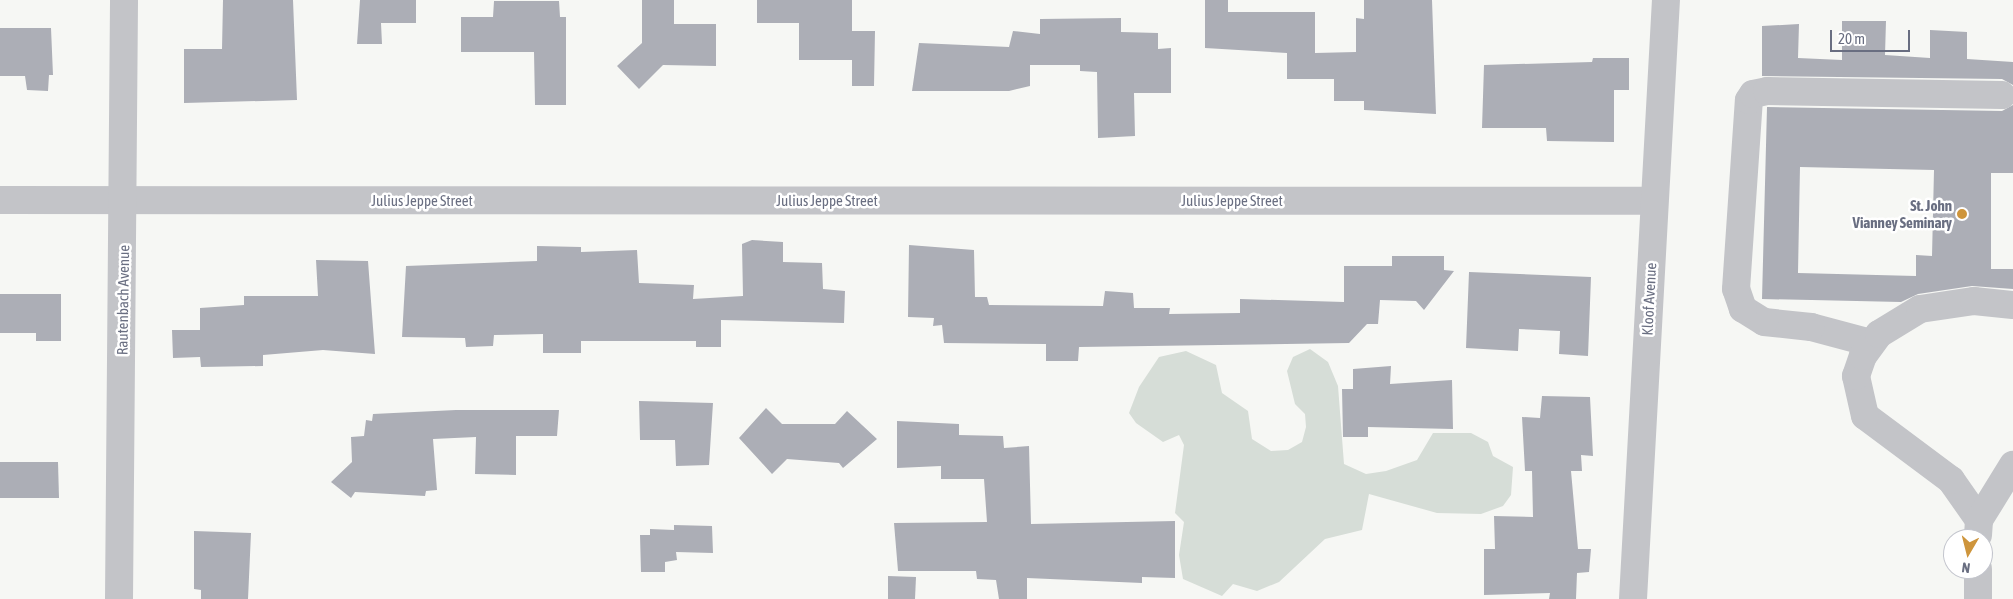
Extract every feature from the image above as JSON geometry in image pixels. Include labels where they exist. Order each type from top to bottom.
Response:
[{"type":"street","name":"Rautenbach Avenue","points":[[119,599],[124,200],[124,0]]},
{"type":"street","name":"Kloof Avenue","points":[[1633,599],[1666,0]]},
{"type":"street","points":[[1871,343],[1811,327],[1764,322],[1743,309],[1736,288],[1749,100],[1753,94],[1767,91],[2002,95]]},
{"type":"street","name":"Julius Jeppe Street","points":[[0,200],[1654,202]]},
{"type":"street","points":[[1978,529],[1951,480],[1865,416],[1856,376],[1871,343],[1896,320],[1920,309],[1974,301],[2013,305]]},
{"type":"street","points":[[1980,529],[2013,465]]},
{"type":"street","points":[[1978,579],[1978,599]]},
{"type":"shaded area","points":[[1310,349],[1328,362],[1338,386],[1344,464],[1366,474],[1386,471],[1417,460],[1433,433],[1471,433],[1488,442],[1493,456],[1513,467],[1511,495],[1503,506],[1481,514],[1437,513],[1369,494],[1362,530],[1325,539],[1279,582],[1257,591],[1233,584],[1222,596],[1183,579],[1179,555],[1184,522],[1175,513],[1184,445],[1179,435],[1163,442],[1136,423],[1129,413],[1139,387],[1159,357],[1186,351],[1216,365],[1222,393],[1248,411],[1252,439],[1271,451],[1288,450],[1302,442],[1306,427],[1305,414],[1295,404],[1287,371],[1293,357]]},
{"type":"building","points":[[223,0],[293,0],[297,100],[184,103],[184,49],[222,49]]},
{"type":"building","points":[[360,0],[416,0],[416,23],[381,23],[382,44],[357,44]]},
{"type":"building","points":[[642,0],[674,0],[674,24],[716,24],[716,66],[663,65],[639,89],[617,66],[642,43]]},
{"type":"building","points":[[757,0],[852,0],[852,31],[875,31],[874,86],[852,86],[852,60],[799,60],[799,23],[757,23]]},
{"type":"building","points":[[1205,0],[1228,0],[1228,12],[1315,12],[1315,53],[1356,52],[1356,18],[1364,19],[1364,0],[1432,0],[1436,114],[1364,110],[1364,101],[1334,101],[1334,79],[1287,79],[1287,53],[1205,48]]},
{"type":"building","points":[[494,1],[559,1],[560,17],[566,17],[566,105],[535,105],[534,52],[461,52],[461,17],[493,17]]},
{"type":"building","points":[[1121,18],[1121,32],[1158,33],[1158,49],[1171,48],[1171,93],[1134,93],[1135,136],[1098,138],[1097,72],[1080,71],[1080,65],[1030,65],[1030,86],[1009,91],[912,91],[919,43],[1009,47],[1013,31],[1040,34],[1040,19]]},
{"type":"building","points":[[1842,21],[1886,21],[1885,55],[1930,58],[1930,30],[1967,32],[1967,59],[2013,62],[2013,85],[2002,79],[1762,76],[1762,26],[1799,24],[1798,58],[1842,60]]},
{"type":"building","points":[[0,28],[51,28],[53,75],[49,75],[48,91],[27,90],[25,76],[0,76]]},
{"type":"building","points":[[1593,58],[1629,58],[1629,90],[1614,90],[1614,142],[1547,141],[1546,128],[1482,128],[1484,65],[1592,62]]},
{"type":"building","name":"St. John Vianney Seminary","points":[[2013,105],[2013,173],[1991,173],[1991,269],[2013,269],[2013,289],[1972,286],[1918,294],[1901,302],[1762,299],[1767,107],[2002,111]],"holes":[[[1800,167],[1934,170],[1932,256],[1916,255],[1916,276],[1798,273]]]},
{"type":"building","points":[[752,240],[783,242],[783,262],[822,263],[823,289],[845,291],[844,323],[721,320],[721,347],[696,347],[696,341],[581,341],[581,353],[543,353],[543,334],[494,335],[493,346],[466,347],[465,338],[402,337],[406,266],[537,261],[537,246],[581,247],[581,252],[637,250],[639,283],[694,285],[693,299],[743,296],[742,244]]},
{"type":"building","points":[[909,245],[974,250],[975,297],[987,297],[989,305],[1103,306],[1105,291],[1133,293],[1134,308],[1170,308],[1169,314],[1240,313],[1240,299],[1344,302],[1344,266],[1392,266],[1392,256],[1444,256],[1444,270],[1454,271],[1424,310],[1416,301],[1380,300],[1378,324],[1367,324],[1349,343],[1079,347],[1078,361],[1046,361],[1046,344],[944,343],[942,325],[933,326],[934,318],[908,317]]},
{"type":"building","points":[[316,260],[368,261],[375,354],[323,350],[263,355],[263,366],[201,367],[200,357],[173,358],[172,330],[200,330],[200,308],[244,305],[244,296],[318,296]]},
{"type":"building","points":[[1469,272],[1591,277],[1588,356],[1559,354],[1560,331],[1519,329],[1518,351],[1466,348]]},
{"type":"building","points":[[0,294],[61,294],[61,341],[36,341],[36,333],[0,333]]},
{"type":"building","points":[[1391,366],[1390,384],[1452,380],[1453,429],[1368,427],[1368,437],[1343,437],[1342,389],[1353,389],[1353,369]]},
{"type":"building","points":[[1542,396],[1590,397],[1593,456],[1581,455],[1582,471],[1571,471],[1578,549],[1591,549],[1589,572],[1577,573],[1576,599],[1549,599],[1550,593],[1484,595],[1484,549],[1495,549],[1494,516],[1533,517],[1532,471],[1525,471],[1522,417],[1540,418]]},
{"type":"building","points":[[639,401],[713,403],[709,465],[676,466],[675,440],[640,440]]},
{"type":"building","points":[[766,408],[782,424],[835,424],[847,411],[877,439],[843,468],[839,463],[787,459],[772,474],[739,438]]},
{"type":"building","points":[[456,410],[559,410],[557,436],[516,436],[516,475],[475,474],[476,437],[433,439],[437,490],[426,491],[425,496],[355,492],[351,498],[331,482],[352,462],[351,437],[364,436],[366,420],[372,421],[373,414]]},
{"type":"building","points":[[897,421],[959,424],[959,435],[1003,436],[1004,448],[1029,446],[1031,524],[1175,521],[1175,578],[1142,577],[1142,583],[1027,578],[1027,599],[999,599],[996,580],[977,579],[976,571],[898,571],[894,523],[987,522],[984,479],[941,479],[941,466],[897,468]]},
{"type":"building","points":[[0,462],[58,462],[59,498],[0,498]]},
{"type":"building","points":[[674,525],[712,526],[713,553],[676,552],[677,560],[665,562],[665,572],[641,572],[640,535],[650,535],[650,529],[674,530]]},
{"type":"building","points":[[194,531],[251,533],[248,599],[201,599],[201,590],[194,589]]},
{"type":"building","points":[[888,576],[916,577],[915,599],[888,599]]},
{"type":"place","name":"St. John Vianney Seminary","points":[[1962,214]]}]
